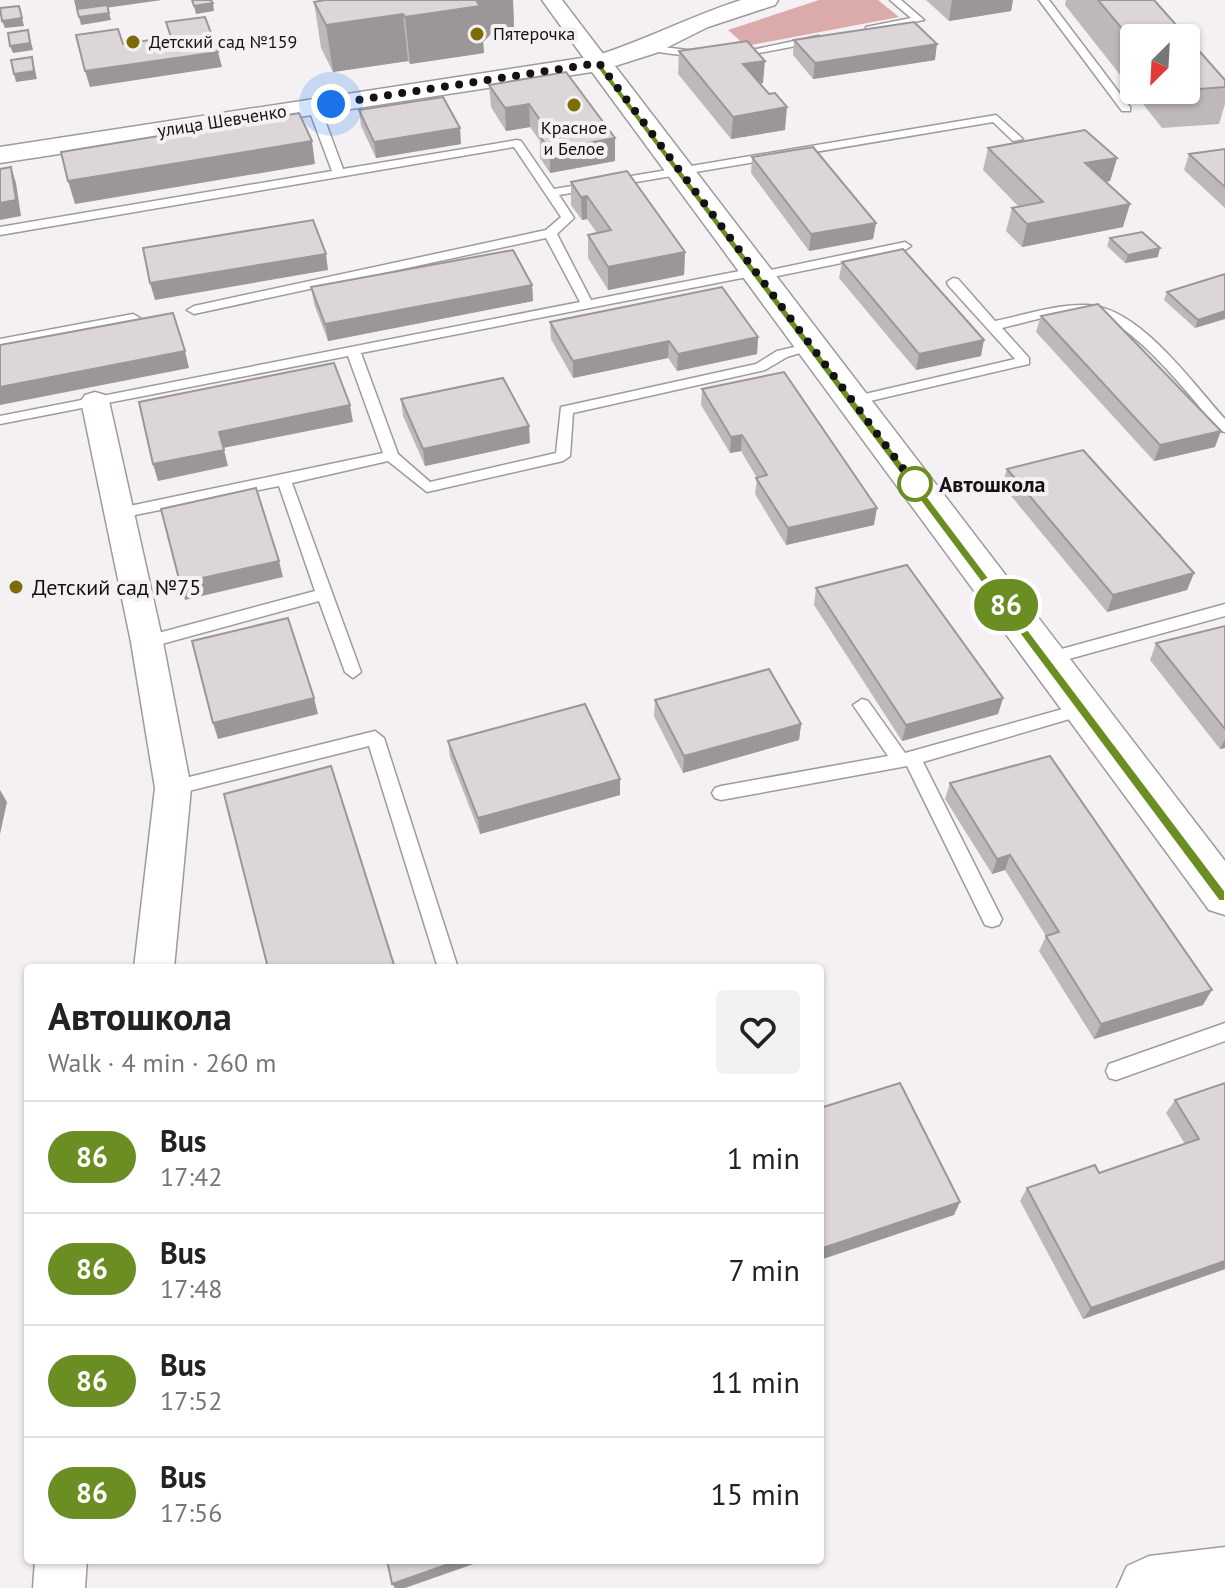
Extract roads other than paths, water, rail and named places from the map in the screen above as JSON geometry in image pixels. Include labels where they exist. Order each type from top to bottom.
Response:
[{"type":"street","points":[[552,0],[1225,896]]},
{"type":"street","name":"улица Шевченко","points":[[0,155],[599,63],[647,48],[699,22],[766,0]]},
{"type":"street","points":[[95,401],[147,642],[173,788],[154,964]]},
{"type":"street","points":[[59,1588],[61,1564]]},
{"type":"street","points":[[1149,1588],[1225,1579]]},
{"type":"lane","points":[[858,32],[919,20],[895,0]]},
{"type":"lane","points":[[1044,0],[1126,109]]},
{"type":"lane","points":[[647,48],[721,57],[828,37]]},
{"type":"lane","points":[[314,107],[339,173]]},
{"type":"lane","points":[[551,193],[996,118],[1017,139]]},
{"type":"lane","points":[[0,231],[517,143],[568,218],[550,233],[194,310]]},
{"type":"lane","points":[[550,233],[587,304]]},
{"type":"lane","points":[[0,420],[587,304],[905,246]]},
{"type":"lane","points":[[853,401],[1024,361],[953,282]]},
{"type":"lane","points":[[991,326],[1089,309],[1110,314],[1144,339],[1225,428]]},
{"type":"lane","points":[[0,343],[133,318]]},
{"type":"lane","points":[[353,350],[391,456],[427,487],[563,456],[566,410],[760,367],[782,354],[812,347]]},
{"type":"lane","points":[[120,513],[391,456]]},
{"type":"lane","points":[[284,480],[353,672]]},
{"type":"lane","points":[[147,642],[324,594]]},
{"type":"lane","points":[[1047,659],[1225,610]]},
{"type":"lane","points":[[862,705],[906,759],[992,919]]},
{"type":"lane","points":[[721,793],[906,759],[1084,709]]},
{"type":"lane","points":[[173,788],[375,738],[447,964]]},
{"type":"lane","points":[[1116,1071],[1225,1032]]},
{"type":"place","name":"Пятерочка","points":[[477,34]]},
{"type":"place","name":"Детский сад №159","points":[[133,42]]},
{"type":"place","name":"Красное и Белое","points":[[574,105]]},
{"type":"place","name":"Автошкола","points":[[915,484]]},
{"type":"place","name":"Детский сад №75","points":[[16,587]]}]
